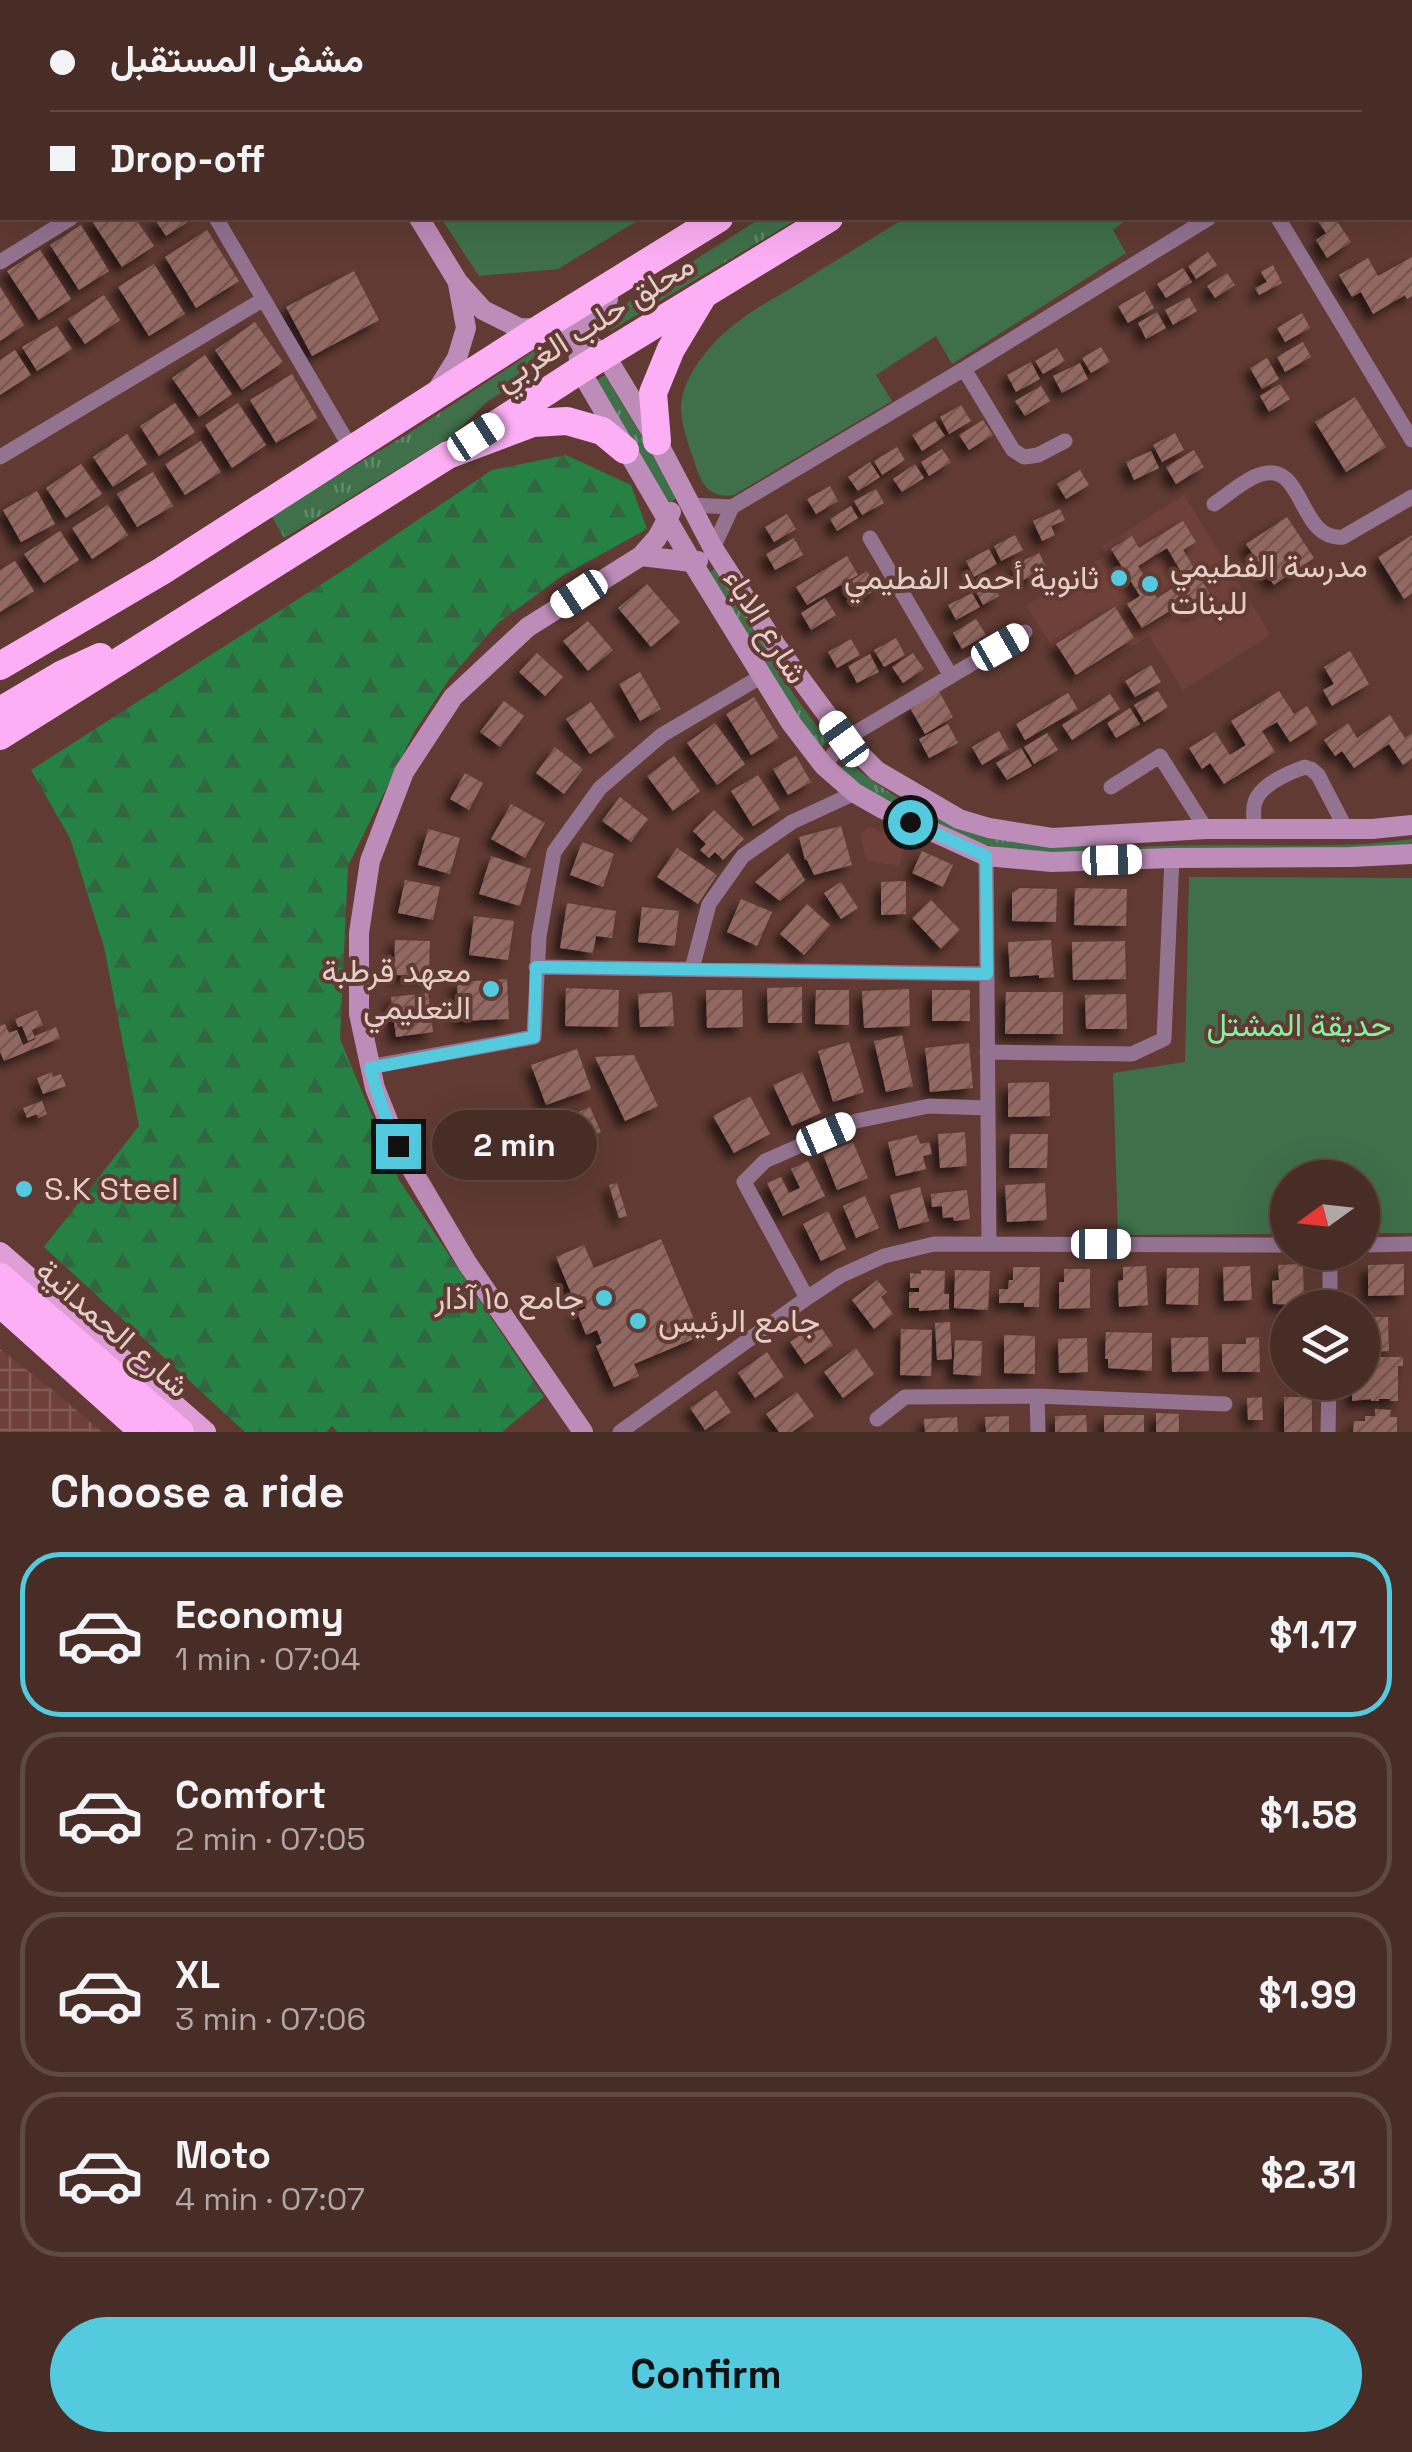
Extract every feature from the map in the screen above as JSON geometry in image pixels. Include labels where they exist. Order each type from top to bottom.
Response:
[{"type":"highway","name":"محلق حلب الغربي","points":[[162,571],[716,220]]},
{"type":"highway","name":"محلق حلب الغربي","points":[[448,455],[826,220]]},
{"type":"highway","points":[[657,441],[653,393],[671,349],[704,294]]},
{"type":"highway","points":[[0,736],[448,455],[533,424],[566,421],[602,431],[626,450]]},
{"type":"highway","points":[[0,666],[162,571]]},
{"type":"highway","points":[[0,686],[52,654],[162,571]]},
{"type":"highway","points":[[0,711],[61,675],[209,607]]},
{"type":"highway","name":"شارع الحمدانية","points":[[0,1277],[180,1432]]},
{"type":"highway","name":"شارع الحمدانية","points":[[0,1303],[144,1432]]},
{"type":"main road","points":[[419,220],[458,282],[483,310],[519,328],[576,334],[605,355]]},
{"type":"main road","points":[[580,370],[576,334],[591,311],[625,288],[627,274]]},
{"type":"main road","points":[[432,398],[457,358],[466,328],[458,282]]},
{"type":"main road","name":"شارع الاباء","points":[[605,355],[714,548],[776,647],[844,739],[876,771],[959,819],[1052,838],[1206,829],[1372,829],[1412,824]]},
{"type":"main road","name":"شارع الاباء","points":[[580,370],[791,723],[824,766],[855,794],[986,856],[1052,862],[1412,854]]},
{"type":"main road","points":[[583,1432],[467,1263],[389,1127],[370,1068],[360,1014],[359,933],[370,862],[404,772],[452,697],[528,627],[641,556],[657,538],[666,517],[676,508],[691,505]]},
{"type":"main road","points":[[641,556],[692,562],[705,558],[714,548]]},
{"type":"main road","points":[[0,1253],[205,1432]]},
{"type":"main road","points":[[0,1319],[126,1432]]},
{"type":"street","points":[[2,258],[61,220]]},
{"type":"street","points":[[217,220],[352,450]]},
{"type":"street","points":[[691,505],[732,507],[1205,220]]},
{"type":"street","points":[[1279,220],[1412,440]]},
{"type":"street","points":[[0,457],[264,300]]},
{"type":"street","points":[[964,369],[1013,450],[1024,457],[1038,455],[1065,441]]},
{"type":"street","points":[[1214,504],[1260,474],[1278,473],[1288,479],[1319,532],[1330,538],[1343,537],[1412,496]]},
{"type":"street","points":[[714,548],[732,507]]},
{"type":"street","points":[[870,538],[951,676]]},
{"type":"street","points":[[824,766],[844,739],[1025,632]]},
{"type":"street","points":[[370,1068],[534,1037],[539,936],[554,852],[600,788],[662,735],[762,676]]},
{"type":"street","points":[[1111,787],[1160,756],[1206,829]]},
{"type":"street","points":[[1254,829],[1253,810],[1260,792],[1304,767],[1311,769],[1326,788],[1346,829]]},
{"type":"street","points":[[692,969],[710,904],[743,856],[792,822],[855,794]]},
{"type":"street","points":[[986,856],[989,1244]]},
{"type":"street","points":[[988,1052],[1132,1054],[1164,1038],[1172,858]]},
{"type":"street","points":[[536,967],[987,974]]},
{"type":"street","points":[[806,1298],[744,1182],[764,1160],[856,1121],[929,1106],[988,1108]]},
{"type":"street","points":[[620,1432],[806,1298],[840,1276],[884,1256],[934,1244],[1270,1245]]},
{"type":"street","points":[[1380,1245],[1412,1244]]},
{"type":"street","points":[[1037,1396],[1038,1432]]},
{"type":"street","points":[[876,1419],[906,1397],[1037,1396],[1224,1404]]},
{"type":"street","points":[[1328,1432],[1329,1400]]},
{"type":"shaded area","name":"مدرسة الفطيمي للبنات","points":[[1184,495],[1271,635],[1183,690],[1149,636],[1074,682],[1026,605],[1106,555],[1101,547]]},
{"type":"shaded area","points":[[870,826],[906,842],[899,866],[866,861],[860,834]]},
{"type":"shaded area","points":[[0,1349],[55,1392],[102,1432],[0,1432]]},
{"type":"green space","points":[[442,220],[639,220],[558,269],[479,276]]},
{"type":"green space","points":[[758,220],[796,220],[610,331],[602,319]]},
{"type":"green space","points":[[902,220],[1126,220],[1113,230],[1126,253],[952,364],[936,336],[876,375],[892,401],[734,495],[720,495],[709,490],[698,474],[681,415],[682,398],[698,362],[743,318]]},
{"type":"green space","points":[[543,345],[553,362],[488,401],[452,436],[284,538],[271,515],[406,435]]},
{"type":"green space","points":[[605,375],[678,497],[668,504],[594,382]]},
{"type":"green space","points":[[566,455],[631,485],[647,529],[562,576],[498,623],[450,678],[414,732],[348,866],[340,1039],[399,1180],[544,1397],[502,1432],[337,1432],[332,1426],[326,1432],[245,1432],[44,1247],[139,1126],[104,947],[70,838],[31,770],[492,470]]},
{"type":"green space","points":[[717,567],[794,695],[828,741],[820,749],[709,573]]},
{"type":"green space","points":[[849,763],[922,811],[1004,838],[1116,847],[1343,845],[1412,839],[1412,850],[1032,854],[977,843],[952,833],[860,786],[840,769]]},
{"type":"green space","name":"حديقة المشتل","points":[[1189,877],[1412,878],[1412,1233],[1380,1233],[1380,1160],[1270,1160],[1270,1234],[1118,1235],[1113,1073],[1185,1062]]},
{"type":"building","points":[[91,220],[136,220],[154,246],[122,267]]},
{"type":"building","points":[[155,220],[191,220],[166,236]]},
{"type":"building","points":[[1317,220],[1339,220],[1351,242],[1327,258],[1316,240],[1326,233]]},
{"type":"building","points":[[81,225],[109,271],[79,290],[50,245]]},
{"type":"building","points":[[207,230],[239,281],[196,308],[165,257]]},
{"type":"building","points":[[40,250],[71,299],[39,320],[7,271]]},
{"type":"building","points":[[1208,252],[1217,265],[1196,279],[1188,266]]},
{"type":"building","points":[[1412,257],[1412,296],[1407,299],[1405,295],[1373,314],[1361,292],[1352,297],[1339,275],[1368,258],[1378,276]]},
{"type":"building","points":[[154,264],[185,314],[149,336],[118,287]]},
{"type":"building","points":[[1273,265],[1282,283],[1259,295],[1255,288],[1267,282],[1261,272]]},
{"type":"building","points":[[1183,268],[1192,282],[1166,298],[1157,284]]},
{"type":"building","points":[[354,271],[379,320],[312,356],[286,307]]},
{"type":"building","points":[[1227,273],[1235,285],[1215,298],[1207,286]]},
{"type":"building","points":[[0,287],[24,325],[0,341]]},
{"type":"building","points":[[1145,291],[1154,308],[1128,323],[1118,306]]},
{"type":"building","points":[[104,295],[120,320],[85,344],[68,319]]},
{"type":"building","points":[[1189,297],[1197,311],[1173,325],[1165,310]]},
{"type":"building","points":[[1157,312],[1166,328],[1146,339],[1138,323]]},
{"type":"building","points":[[1302,313],[1310,328],[1285,342],[1277,328]]},
{"type":"building","points":[[255,322],[283,362],[242,390],[215,350]]},
{"type":"building","points":[[57,326],[72,349],[37,371],[22,347]]},
{"type":"building","points":[[1303,342],[1311,357],[1285,372],[1277,357]]},
{"type":"building","points":[[1101,347],[1110,362],[1091,373],[1082,358]]},
{"type":"building","points":[[1057,348],[1065,361],[1043,374],[1035,361]]},
{"type":"building","points":[[15,350],[31,375],[0,395],[0,360]]},
{"type":"building","points":[[205,355],[232,394],[199,417],[172,378]]},
{"type":"building","points":[[1267,358],[1279,379],[1262,389],[1250,368]]},
{"type":"building","points":[[1031,362],[1040,379],[1016,392],[1007,375]]},
{"type":"building","points":[[1080,363],[1088,379],[1062,393],[1053,376]]},
{"type":"building","points":[[292,374],[318,418],[276,443],[250,400]]},
{"type":"building","points":[[1280,384],[1290,399],[1269,412],[1260,396]]},
{"type":"building","points":[[1041,386],[1050,401],[1025,416],[1015,401]]},
{"type":"building","points":[[1355,397],[1386,447],[1346,472],[1315,422]]},
{"type":"building","points":[[175,403],[195,432],[159,456],[140,426]]},
{"type":"building","points":[[238,403],[266,445],[232,468],[205,425]]},
{"type":"building","points":[[961,405],[971,421],[949,434],[940,417]]},
{"type":"building","points":[[983,420],[993,435],[969,450],[959,435]]},
{"type":"building","points":[[935,421],[945,436],[922,451],[912,435]]},
{"type":"building","points":[[1175,433],[1184,450],[1162,462],[1153,445]]},
{"type":"building","points":[[127,434],[147,464],[113,487],[93,457]]},
{"type":"building","points":[[201,441],[221,472],[185,495],[165,464]]},
{"type":"building","points":[[897,447],[905,460],[882,475],[874,461]]},
{"type":"building","points":[[942,449],[951,462],[929,476],[921,462]]},
{"type":"building","points":[[1194,450],[1204,467],[1176,484],[1166,467]]},
{"type":"building","points":[[1151,451],[1159,468],[1134,480],[1126,462]]},
{"type":"building","points":[[870,462],[880,477],[858,491],[848,477]]},
{"type":"building","points":[[81,464],[102,494],[66,518],[46,488]]},
{"type":"building","points":[[915,464],[924,478],[902,492],[893,479]]},
{"type":"building","points":[[1080,470],[1089,485],[1066,499],[1057,484]]},
{"type":"building","points":[[153,472],[173,506],[137,527],[117,494]]},
{"type":"building","points":[[830,486],[838,501],[816,514],[807,499]]},
{"type":"building","points":[[876,489],[884,503],[862,515],[854,501]]},
{"type":"building","points":[[37,491],[55,524],[21,542],[3,510]]},
{"type":"building","points":[[108,505],[128,535],[92,559],[72,528]]},
{"type":"building","points":[[851,506],[858,518],[837,531],[830,519]]},
{"type":"building","points":[[1060,509],[1065,520],[1051,526],[1055,535],[1042,541],[1033,521]]},
{"type":"building","points":[[787,514],[796,529],[774,542],[765,527]]},
{"type":"building","points":[[1287,517],[1314,558],[1274,585],[1246,544]]},
{"type":"building","points":[[1183,521],[1196,542],[1183,550],[1213,599],[1190,613],[1184,602],[1142,628],[1127,604],[1140,596],[1111,549],[1132,536],[1139,548]],"holes":[[[1167,548],[1186,580],[1157,598],[1138,566]]]},
{"type":"building","points":[[60,531],[79,560],[44,583],[24,554]]},
{"type":"building","points":[[1015,535],[1023,550],[1001,561],[994,546]]},
{"type":"building","points":[[1412,535],[1412,593],[1404,599],[1378,557]]},
{"type":"building","points":[[794,538],[803,555],[775,570],[766,554]]},
{"type":"building","points":[[989,549],[997,564],[974,577],[966,561]]},
{"type":"building","points":[[1039,553],[1047,568],[1022,581],[1014,565]]},
{"type":"building","points":[[847,556],[858,575],[807,605],[796,587]]},
{"type":"building","points":[[15,561],[34,591],[0,612],[0,570]]},
{"type":"building","points":[[867,571],[878,588],[853,604],[842,587]]},
{"type":"building","points":[[991,581],[999,596],[983,605],[975,590]]},
{"type":"building","points":[[647,584],[680,622],[651,647],[618,608]]},
{"type":"building","points":[[972,593],[980,607],[956,620],[948,605]]},
{"type":"building","points":[[825,598],[836,615],[811,630],[801,613]]},
{"type":"building","points":[[1115,607],[1134,638],[1076,675],[1056,644]]},
{"type":"building","points":[[976,619],[986,635],[962,649],[953,633]]},
{"type":"building","points":[[588,621],[613,650],[588,671],[563,641]]},
{"type":"building","points":[[896,638],[905,655],[884,667],[874,650]]},
{"type":"building","points":[[851,639],[860,655],[837,668],[828,652]]},
{"type":"building","points":[[1350,651],[1369,684],[1332,706],[1323,690],[1334,684],[1324,667]]},
{"type":"building","points":[[537,653],[563,677],[545,696],[519,672]]},
{"type":"building","points":[[913,653],[924,669],[903,683],[892,667]]},
{"type":"building","points":[[870,654],[879,672],[857,683],[848,666]]},
{"type":"building","points":[[1151,665],[1161,682],[1135,697],[1125,681]]},
{"type":"building","points":[[640,672],[661,709],[640,721],[619,684]]},
{"type":"building","points":[[939,691],[953,717],[925,734],[910,708]]},
{"type":"building","points":[[1158,691],[1168,707],[1144,722],[1134,705]]},
{"type":"building","points":[[1279,691],[1294,714],[1307,706],[1318,724],[1290,742],[1277,722],[1262,731],[1275,752],[1224,784],[1210,763],[1202,769],[1189,748],[1215,732],[1230,755],[1246,745],[1231,721]]},
{"type":"building","points":[[1068,693],[1078,709],[1025,740],[1016,724]]},
{"type":"building","points":[[1110,694],[1120,709],[1072,740],[1062,725]]},
{"type":"building","points":[[754,697],[779,738],[751,755],[726,714]]},
{"type":"building","points":[[504,701],[524,716],[500,747],[480,732]]},
{"type":"building","points":[[591,702],[615,737],[590,754],[566,719]]},
{"type":"building","points":[[1130,708],[1140,724],[1116,738],[1107,723]]},
{"type":"building","points":[[1390,715],[1405,738],[1412,733],[1412,758],[1403,765],[1389,744],[1354,768],[1342,751],[1335,756],[1324,740],[1348,723],[1357,738]]},
{"type":"building","points":[[715,723],[745,764],[717,785],[687,743]]},
{"type":"building","points":[[948,724],[958,743],[929,758],[919,739]]},
{"type":"building","points":[[999,731],[1009,749],[982,765],[972,747]]},
{"type":"building","points":[[1047,733],[1058,750],[1034,764],[1024,747]]},
{"type":"building","points":[[555,747],[583,769],[564,794],[536,773]]},
{"type":"building","points":[[1021,748],[1032,766],[1007,780],[996,763]]},
{"type":"building","points":[[674,756],[700,791],[673,811],[647,776]]},
{"type":"building","points":[[796,756],[811,782],[788,795],[773,769]]},
{"type":"building","points":[[465,773],[483,783],[469,810],[450,799]]},
{"type":"building","points":[[758,775],[780,809],[753,826],[731,791]]},
{"type":"building","points":[[620,797],[648,819],[631,842],[602,821]]},
{"type":"building","points":[[511,804],[545,823],[525,858],[491,839]]},
{"type":"building","points":[[714,810],[744,839],[723,860],[715,852],[709,858],[700,850],[706,844],[693,831]]},
{"type":"building","points":[[841,826],[852,865],[814,875],[799,837]]},
{"type":"building","points":[[428,829],[460,838],[450,874],[418,865]]},
{"type":"building","points":[[582,842],[614,854],[603,887],[570,875]]},
{"type":"building","points":[[677,848],[717,875],[698,904],[657,877]]},
{"type":"building","points":[[922,851],[953,865],[943,887],[912,873]]},
{"type":"building","points":[[788,853],[805,880],[780,901],[755,882]]},
{"type":"building","points":[[491,856],[531,869],[520,906],[479,894]]},
{"type":"building","points":[[405,880],[440,887],[433,920],[398,913]]},
{"type":"building","points":[[906,881],[906,914],[881,915],[881,882]]},
{"type":"building","points":[[841,882],[858,908],[841,919],[824,893]]},
{"type":"building","points":[[1020,888],[1057,889],[1056,922],[1012,921],[1012,893]]},
{"type":"building","points":[[1075,888],[1127,889],[1126,926],[1074,925]]},
{"type":"building","points":[[741,899],[772,912],[757,946],[727,932]]},
{"type":"building","points":[[931,900],[960,930],[941,949],[912,918]]},
{"type":"building","points":[[567,903],[616,911],[612,938],[596,936],[593,953],[560,948]]},
{"type":"building","points":[[807,904],[830,925],[804,955],[780,934]]},
{"type":"building","points":[[642,907],[679,911],[675,946],[638,942]]},
{"type":"building","points":[[474,916],[514,921],[508,960],[469,955]]},
{"type":"building","points":[[395,940],[430,941],[429,976],[394,975]]},
{"type":"building","points":[[1051,940],[1054,977],[1010,977],[1008,942]]},
{"type":"building","points":[[1125,941],[1126,979],[1073,980],[1072,942]]},
{"type":"building","points":[[507,979],[509,1019],[459,1021],[457,982]]},
{"type":"building","points":[[802,987],[802,1023],[768,1023],[767,988]]},
{"type":"building","points":[[566,988],[619,990],[618,1027],[565,1026]]},
{"type":"building","points":[[909,989],[910,1026],[864,1028],[862,991]]},
{"type":"building","points":[[706,990],[742,990],[743,1027],[707,1028]]},
{"type":"building","points":[[816,990],[849,990],[849,1025],[815,1024]]},
{"type":"building","points":[[932,990],[970,990],[970,1021],[932,1021]]},
{"type":"building","points":[[672,992],[674,1026],[640,1027],[638,994]]},
{"type":"building","points":[[1006,992],[1063,992],[1063,1034],[1005,1034]]},
{"type":"building","points":[[428,993],[433,1032],[396,1037],[391,997]]},
{"type":"building","points":[[1126,994],[1127,1029],[1086,1029],[1085,995]]},
{"type":"building","points":[[37,1010],[43,1025],[32,1030],[35,1038],[28,1041],[15,1019]]},
{"type":"building","points":[[5,1024],[9,1033],[17,1030],[23,1045],[56,1027],[60,1038],[4,1061],[0,1026]]},
{"type":"building","points":[[902,1035],[913,1086],[886,1092],[874,1041]]},
{"type":"building","points":[[849,1042],[864,1092],[833,1102],[818,1051]]},
{"type":"building","points":[[969,1043],[973,1088],[930,1092],[925,1048]]},
{"type":"building","points":[[577,1049],[591,1089],[546,1105],[531,1065]]},
{"type":"building","points":[[634,1055],[658,1106],[625,1121],[595,1057]]},
{"type":"building","points":[[52,1072],[53,1077],[61,1074],[66,1086],[43,1094],[37,1078]]},
{"type":"building","points":[[802,1072],[821,1113],[792,1126],[773,1085]]},
{"type":"building","points":[[1049,1082],[1050,1116],[1008,1117],[1008,1083]]},
{"type":"building","points":[[750,1096],[770,1134],[734,1153],[713,1116]]},
{"type":"building","points":[[42,1101],[47,1114],[27,1118],[23,1108]]},
{"type":"building","points":[[590,1107],[601,1132],[568,1146],[557,1121]]},
{"type":"building","points":[[965,1132],[967,1166],[940,1168],[938,1134]]},
{"type":"building","points":[[1010,1134],[1048,1134],[1047,1168],[1009,1168]]},
{"type":"building","points":[[917,1135],[920,1144],[929,1142],[932,1154],[923,1156],[926,1169],[896,1176],[888,1142]]},
{"type":"building","points":[[853,1142],[868,1178],[837,1190],[823,1154]]},
{"type":"building","points":[[808,1161],[825,1196],[783,1216],[767,1183],[781,1177],[789,1193],[800,1188],[791,1169]]},
{"type":"building","points":[[617,1183],[627,1216],[619,1218],[609,1185]]},
{"type":"building","points":[[1045,1183],[1047,1220],[1007,1222],[1005,1185]]},
{"type":"building","points":[[920,1187],[929,1221],[899,1229],[890,1195]]},
{"type":"building","points":[[967,1190],[970,1219],[943,1218],[942,1206],[932,1207],[931,1194]]},
{"type":"building","points":[[865,1196],[879,1228],[856,1238],[843,1206]]},
{"type":"building","points":[[828,1211],[846,1249],[821,1261],[803,1224]]},
{"type":"building","name":"جامع الرئيس","points":[[661,1239],[701,1336],[634,1364],[639,1376],[614,1387],[596,1346],[602,1343],[597,1330],[586,1335],[577,1312],[586,1308],[580,1295],[573,1298],[556,1257],[584,1245],[594,1268]]},
{"type":"building","points":[[1404,1264],[1404,1295],[1380,1296],[1380,1290],[1368,1290],[1368,1270],[1380,1270],[1380,1265]]},
{"type":"building","points":[[1146,1266],[1148,1305],[1119,1307],[1118,1281],[1123,1280],[1123,1267]]},
{"type":"building","points":[[1250,1266],[1252,1300],[1224,1301],[1223,1267]]},
{"type":"building","points":[[1013,1267],[1040,1267],[1039,1307],[999,1303],[999,1289],[1008,1289]]},
{"type":"building","points":[[1167,1268],[1199,1268],[1198,1305],[1166,1304]]},
{"type":"building","points":[[1064,1269],[1090,1269],[1090,1308],[1059,1309],[1059,1282],[1064,1282]]},
{"type":"building","points":[[921,1270],[945,1271],[944,1294],[949,1294],[949,1309],[909,1308],[909,1292],[919,1292],[919,1288],[910,1288],[910,1273],[921,1274]]},
{"type":"building","points":[[955,1270],[990,1271],[988,1310],[954,1308]]},
{"type":"building","points":[[1278,1270],[1303,1270],[1304,1290],[1272,1290],[1272,1281],[1279,1280]]},
{"type":"building","points":[[877,1280],[887,1292],[881,1297],[893,1314],[874,1329],[852,1300]]},
{"type":"building","points":[[1380,1317],[1388,1317],[1389,1351],[1380,1351]]},
{"type":"building","points":[[950,1322],[952,1359],[937,1360],[935,1323]]},
{"type":"building","points":[[818,1323],[833,1345],[805,1364],[790,1342]]},
{"type":"building","points":[[901,1329],[932,1330],[931,1376],[900,1375]]},
{"type":"building","points":[[1106,1332],[1152,1333],[1152,1371],[1108,1368]]},
{"type":"building","points":[[1004,1335],[1035,1336],[1035,1374],[1004,1373]]},
{"type":"building","points":[[1208,1337],[1209,1371],[1172,1372],[1171,1338]]},
{"type":"building","points":[[1259,1337],[1260,1372],[1222,1372],[1222,1344],[1246,1344],[1246,1338]]},
{"type":"building","points":[[1087,1338],[1088,1372],[1059,1373],[1058,1339]]},
{"type":"building","points":[[955,1340],[982,1341],[981,1376],[953,1374]]},
{"type":"building","points":[[856,1348],[874,1374],[843,1398],[824,1372]]},
{"type":"building","points":[[767,1352],[784,1377],[755,1398],[738,1373]]},
{"type":"building","points":[[1380,1357],[1403,1357],[1403,1366],[1398,1366],[1398,1401],[1380,1399]]},
{"type":"building","points":[[716,1390],[731,1412],[705,1430],[690,1408]]},
{"type":"building","points":[[797,1392],[814,1416],[792,1432],[779,1432],[766,1414]]},
{"type":"building","points":[[1262,1397],[1263,1420],[1248,1420],[1247,1398]]},
{"type":"building","points":[[1284,1400],[1312,1400],[1312,1432],[1284,1432]]},
{"type":"building","points":[[1375,1409],[1391,1410],[1390,1417],[1397,1417],[1397,1432],[1353,1432],[1354,1421],[1375,1416]]},
{"type":"building","points":[[1156,1413],[1179,1414],[1179,1432],[1156,1432]]},
{"type":"building","points":[[1086,1415],[1087,1432],[1055,1432],[1055,1416]]},
{"type":"building","points":[[1104,1415],[1144,1415],[1144,1432],[1104,1432]]},
{"type":"building","points":[[1009,1416],[1009,1432],[986,1432],[985,1417]]},
{"type":"building","points":[[957,1417],[958,1432],[925,1432],[924,1419]]},
{"type":"place","name":"ثانوية أحمد الفطيمي","points":[[1119,578]]},
{"type":"place","name":"مدرسة الفطيمي للبنات","points":[[1150,584]]},
{"type":"place","name":"معهد قرطبة التعليمي","points":[[491,989]]},
{"type":"place","name":"S.K Steel","points":[[24,1189]]},
{"type":"place","name":"جامع ١٥ آذار","points":[[604,1298]]},
{"type":"place","name":"جامع الرئيس","points":[[638,1321]]},
{"type":"route","points":[[398,1146],[370,1068],[534,1037],[536,967],[987,974],[986,856],[910,822]]}]
